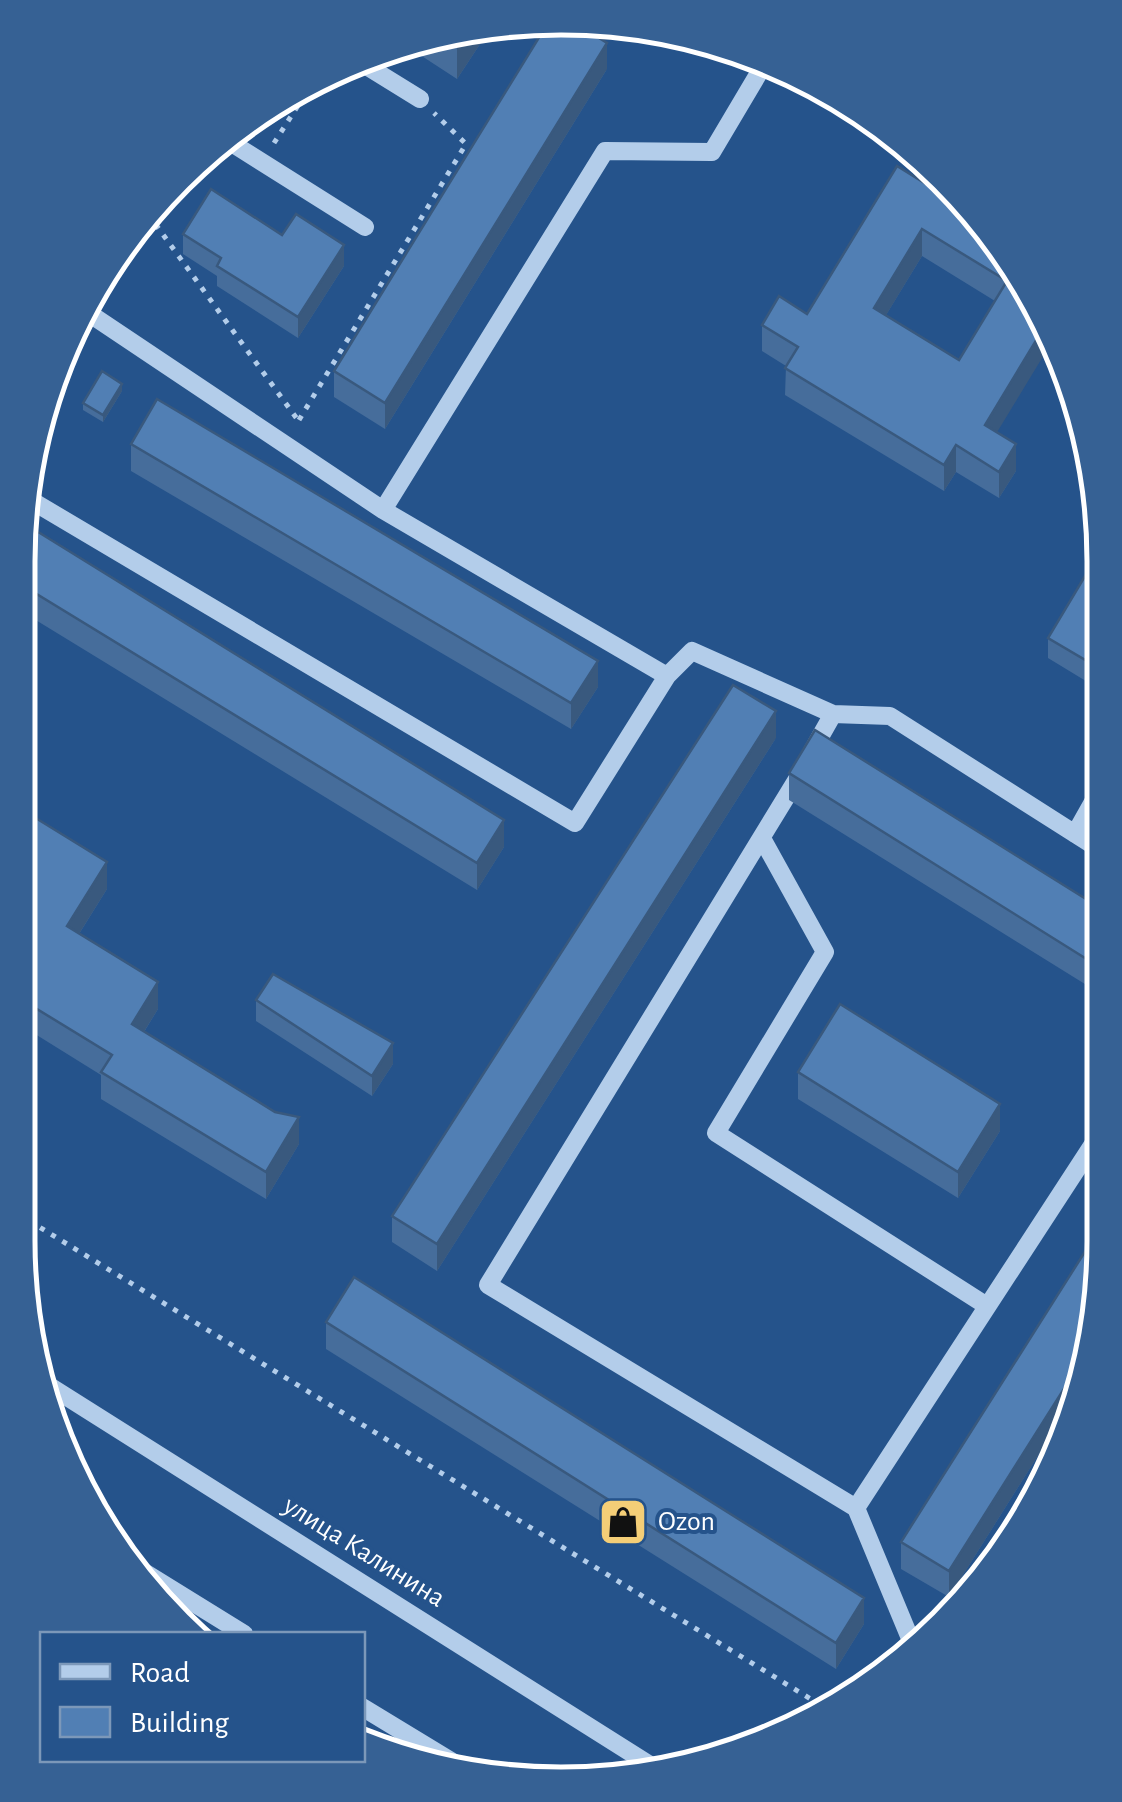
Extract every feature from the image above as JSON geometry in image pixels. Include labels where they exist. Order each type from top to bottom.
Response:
[{"type":"street","points":[[374,70],[420,98]]},
{"type":"street","points":[[383,510],[605,151],[712,152],[758,74]]},
{"type":"street","points":[[238,147],[365,227]]},
{"type":"street","points":[[95,317],[383,510],[667,676]]},
{"type":"street","points":[[39,505],[575,823],[667,676],[692,651],[832,714],[890,716],[1087,842]]},
{"type":"street","points":[[832,714],[764,840],[488,1285],[856,1508],[909,1635]]},
{"type":"street","points":[[1075,834],[1087,813]]},
{"type":"street","points":[[764,840],[825,952],[716,1132],[988,1306]]},
{"type":"street","points":[[856,1508],[1087,1154]]},
{"type":"street","name":"улица Калинина","points":[[57,1391],[642,1760]]},
{"type":"street","points":[[182,1605],[240,1632]]},
{"type":"street","points":[[365,1709],[436,1752]]},
{"type":"path","points":[[298,420],[466,144],[420,98]]},
{"type":"path","points":[[261,162],[298,105]]},
{"type":"path","points":[[156,226],[308,433]]},
{"type":"path","points":[[35,1224],[815,1702]]},
{"type":"building","points":[[540,36],[595,36],[607,43],[385,403],[334,371]]},
{"type":"building","points":[[897,166],[931,187],[978,241],[1005,280],[922,229],[874,308],[959,360],[1006,282],[1037,338],[985,425],[1016,444],[999,472],[956,445],[944,465],[785,368],[798,347],[762,325],[779,296],[807,314]]},
{"type":"building","points":[[211,189],[282,235],[296,214],[344,245],[298,317],[217,266],[221,258],[183,234]]},
{"type":"building","points":[[102,371],[122,384],[103,415],[83,403]]},
{"type":"building","points":[[157,399],[598,661],[571,703],[131,444]]},
{"type":"building","points":[[36,531],[504,820],[477,863],[35,593]]},
{"type":"building","points":[[1087,573],[1087,661],[1048,638]]},
{"type":"building","points":[[733,685],[776,711],[437,1244],[392,1216]]},
{"type":"building","points":[[815,730],[1087,900],[1087,959],[789,773]]},
{"type":"building","points":[[35,818],[107,862],[67,926],[158,982],[132,1024],[275,1112],[299,1117],[266,1172],[101,1072],[112,1055],[35,1008]]},
{"type":"building","points":[[273,974],[393,1043],[372,1076],[256,1000]]},
{"type":"building","points":[[840,1004],[1000,1104],[958,1172],[798,1072]]},
{"type":"building","points":[[1087,1249],[1077,1344],[1067,1384],[949,1571],[901,1542]]},
{"type":"building","points":[[354,1277],[864,1598],[836,1643],[326,1322]]},
{"type":"place","name":"Ozon","points":[[623,1522]]}]
